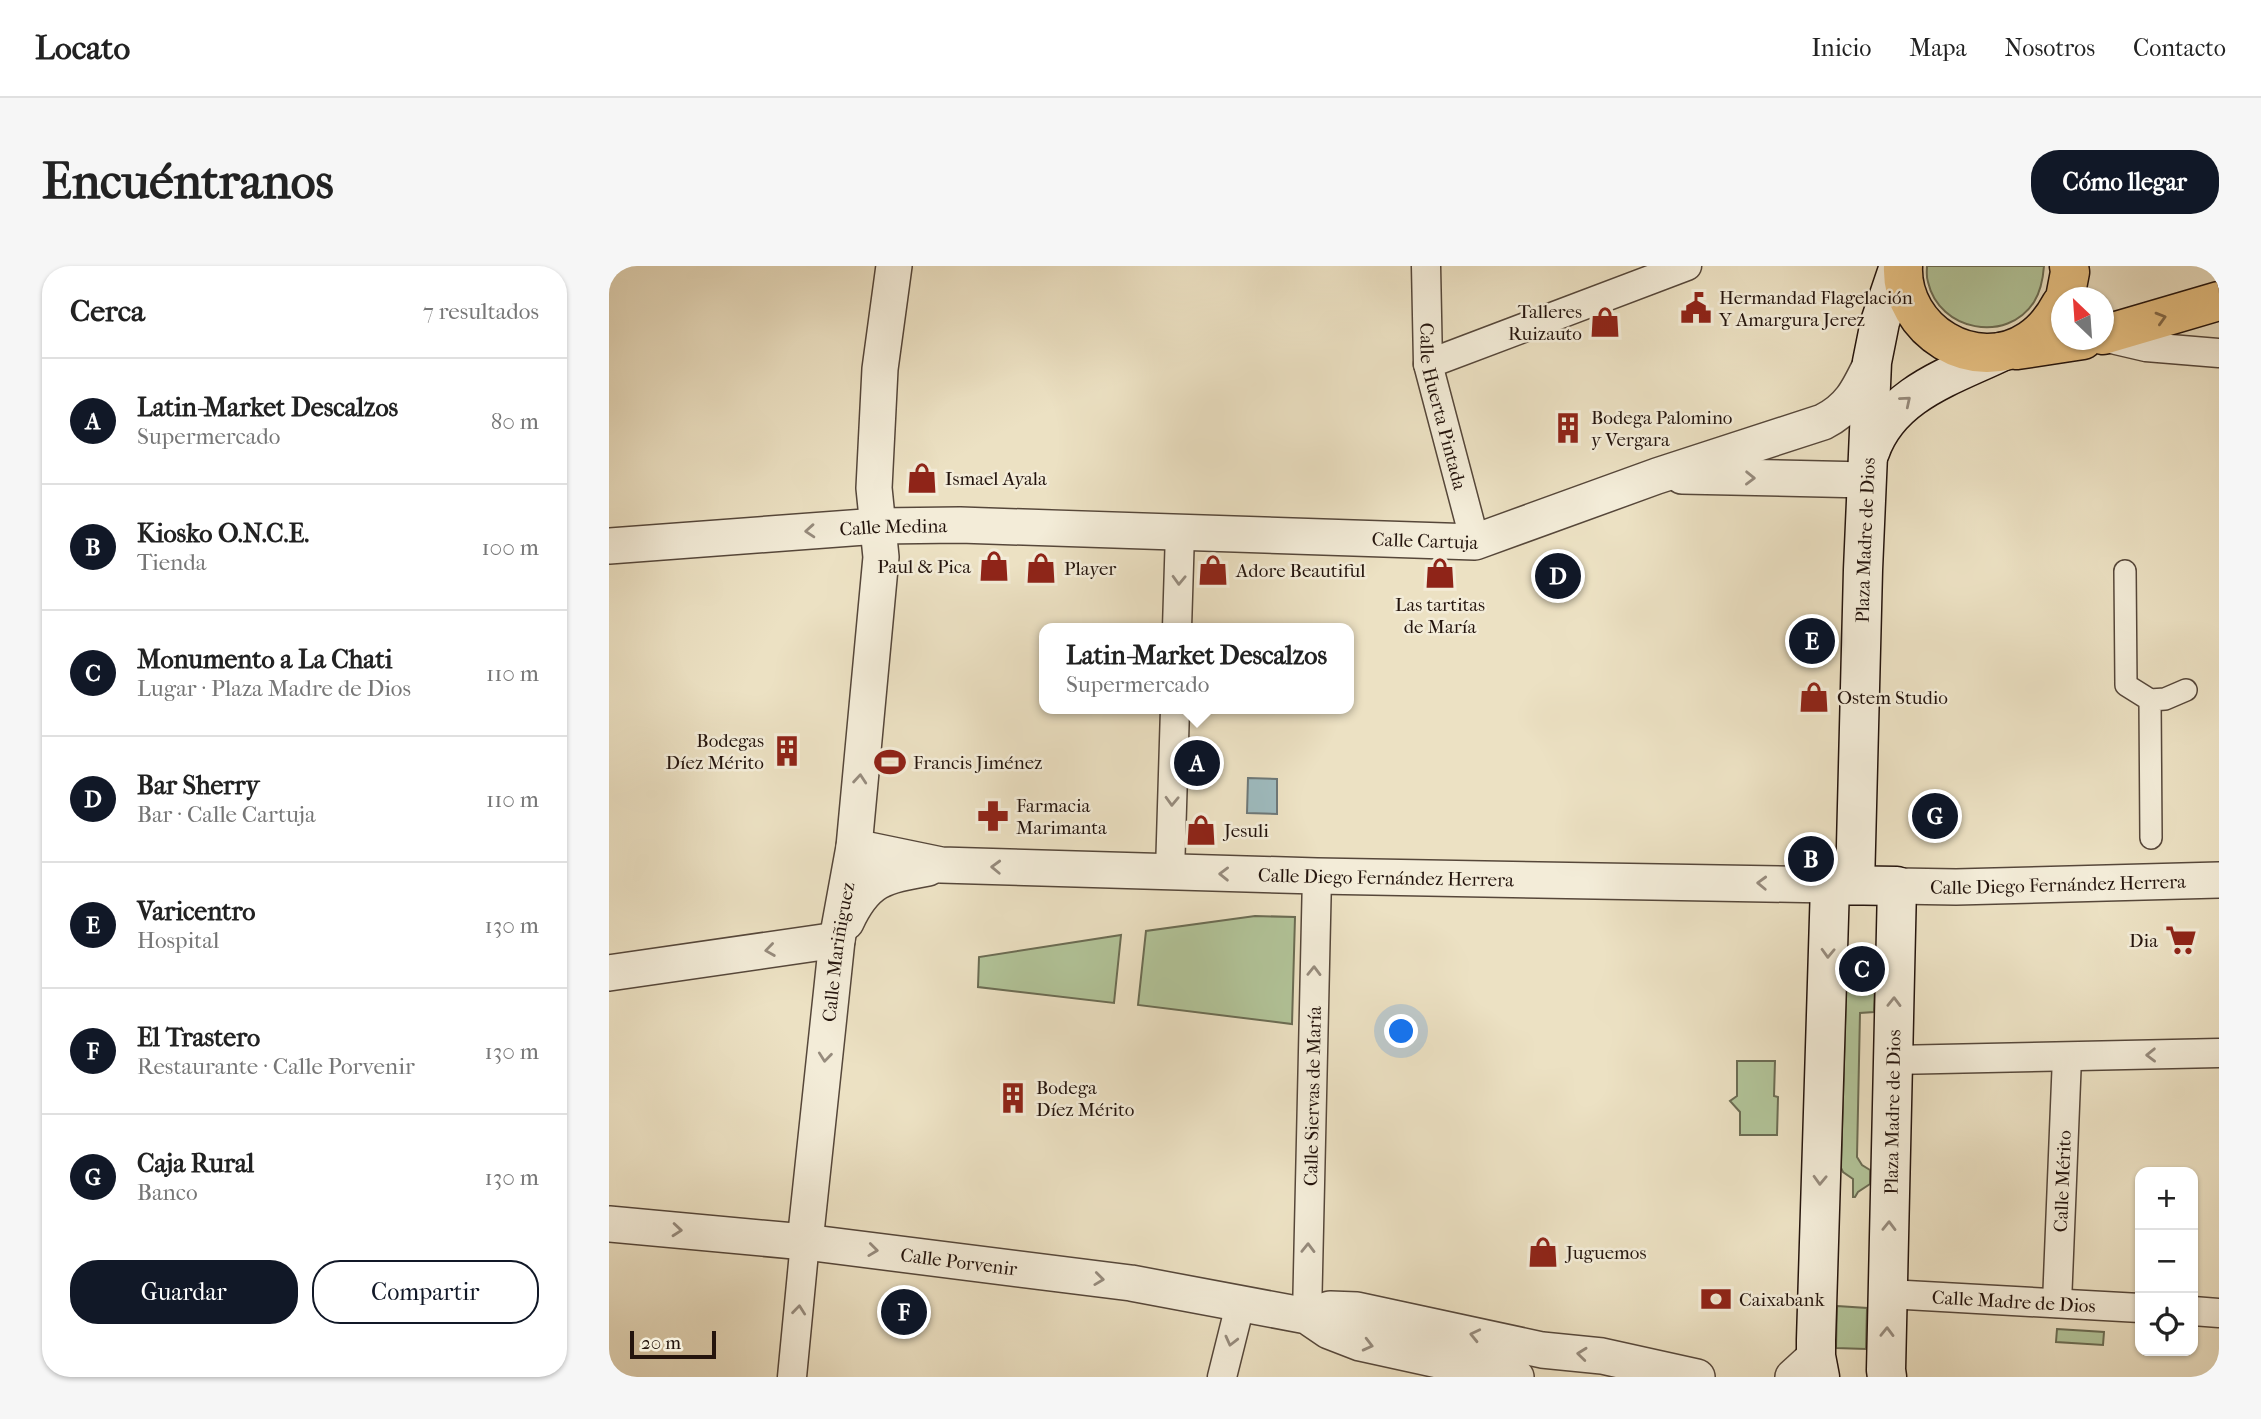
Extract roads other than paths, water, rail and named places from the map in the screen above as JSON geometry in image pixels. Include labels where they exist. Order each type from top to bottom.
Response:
[{"type":"main road","points":[[1901,266],[1909,304],[1924,326],[1946,343],[1973,352],[2001,352],[2051,345]]},
{"type":"main road","name":"Plaza Madre de Dios","points":[[1814,1372],[1872,362],[1880,322],[1901,266]]},
{"type":"main road","points":[[2067,287],[2069,266]]},
{"type":"main road","points":[[2114,333],[2219,301]]},
{"type":"main road","points":[[1867,469],[1873,441],[1901,403],[1919,390],[2028,342],[2051,321]]},
{"type":"main road","points":[[1842,885],[1897,886]]},
{"type":"main road","name":"Plaza Madre de Dios","points":[[1884,1375],[1897,886]]},
{"type":"street","name":"Calle Mariñiguez","points":[[792,1377],[837,940],[854,847],[881,557],[874,488],[880,369],[894,266]]},
{"type":"street","name":"Calle Huerta Pintada","points":[[1426,266],[1429,364],[1475,542]]},
{"type":"street","points":[[1429,364],[1687,266]]},
{"type":"street","points":[[2114,339],[2146,347],[2219,353]]},
{"type":"street","name":"Calle Cartuja","points":[[1180,531],[1475,542],[1657,476],[1823,422],[1836,415],[1857,393],[1872,362]]},
{"type":"street","name":"Calle Cartuja","points":[[1657,476],[1867,469]]},
{"type":"street","name":"Calle Medina","points":[[609,546],[878,526],[960,525],[1180,531]]},
{"type":"street","points":[[1177,623],[1180,531]]},
{"type":"street","points":[[2125,571],[2126,685],[2150,700],[2165,699],[2186,690]]},
{"type":"street","points":[[2150,700],[2151,838]]},
{"type":"street","points":[[1170,872],[1175,714]]},
{"type":"street","name":"Calle Diego Fernández Herrera","points":[[854,847],[941,865],[1317,876],[1842,885]]},
{"type":"street","name":"Calle Diego Fernández Herrera","points":[[837,940],[857,900],[871,886],[890,874],[941,865]]},
{"type":"street","name":"Calle Siervas de María","points":[[1307,1316],[1317,876]]},
{"type":"street","name":"Calle Diego Fernández Herrera","points":[[1897,886],[2219,880]]},
{"type":"street","points":[[609,974],[837,940]]},
{"type":"street","points":[[1893,1060],[2219,1053]]},
{"type":"street","name":"Calle Mérito","points":[[2057,1303],[2067,1057]]},
{"type":"street","name":"Calle Porvenir","points":[[609,1224],[805,1242],[1131,1283],[1307,1316],[1329,1331],[1360,1343],[1516,1377]]},
{"type":"street","name":"Calle Madre de Dios","points":[[1888,1294],[2135,1308]]},
{"type":"street","points":[[1222,1377],[1240,1305]]},
{"type":"street","name":"Calle Porvenir","points":[[1307,1316],[1330,1309],[1357,1310],[1542,1350],[1602,1356],[1697,1377]]},
{"type":"street","points":[[2198,1311],[2219,1313]]},
{"type":"water","points":[[1248,778],[1277,779],[1277,814],[1247,813]]},
{"type":"place","name":"Hermandad Flagelación Y Amargura Jerez","points":[[1696,308]]},
{"type":"place","name":"Talleres Ruizauto","points":[[1605,322]]},
{"type":"place","name":"Bodega Palomino y Vergara","points":[[1568,428]]},
{"type":"place","name":"Ismael Ayala","points":[[922,478]]},
{"type":"place","name":"Paul & Pica","points":[[994,566]]},
{"type":"place","name":"Player","points":[[1041,568]]},
{"type":"place","name":"Adore Beautiful","points":[[1213,570]]},
{"type":"place","name":"Las tartitas de María","points":[[1440,573]]},
{"type":"place","name":"Bar Sherry","points":[[1558,576]]},
{"type":"place","name":"Varicentro","points":[[1812,641]]},
{"type":"place","name":"Ostem Studio","points":[[1814,697]]},
{"type":"place","name":"Bodegas Díez Mérito","points":[[787,751]]},
{"type":"place","name":"Francis Jiménez","points":[[890,762]]},
{"type":"place","name":"Latin-Market Descalzos","points":[[1197,763]]},
{"type":"place","name":"Farmacia Marimanta","points":[[993,816]]},
{"type":"place","name":"Caja Rural","points":[[1935,816]]},
{"type":"place","name":"Jesuli","points":[[1201,830]]},
{"type":"place","name":"Kiosko O.N.C.E.","points":[[1811,859]]},
{"type":"place","name":"Dia","points":[[2181,940]]},
{"type":"place","name":"Monumento a La Chati","points":[[1862,969]]},
{"type":"place","name":"Bodega Díez Mérito","points":[[1013,1098]]},
{"type":"place","name":"Juguemos","points":[[1543,1252]]},
{"type":"place","name":"Caixabank","points":[[1716,1299]]},
{"type":"place","name":"El Trastero","points":[[904,1312]]}]
